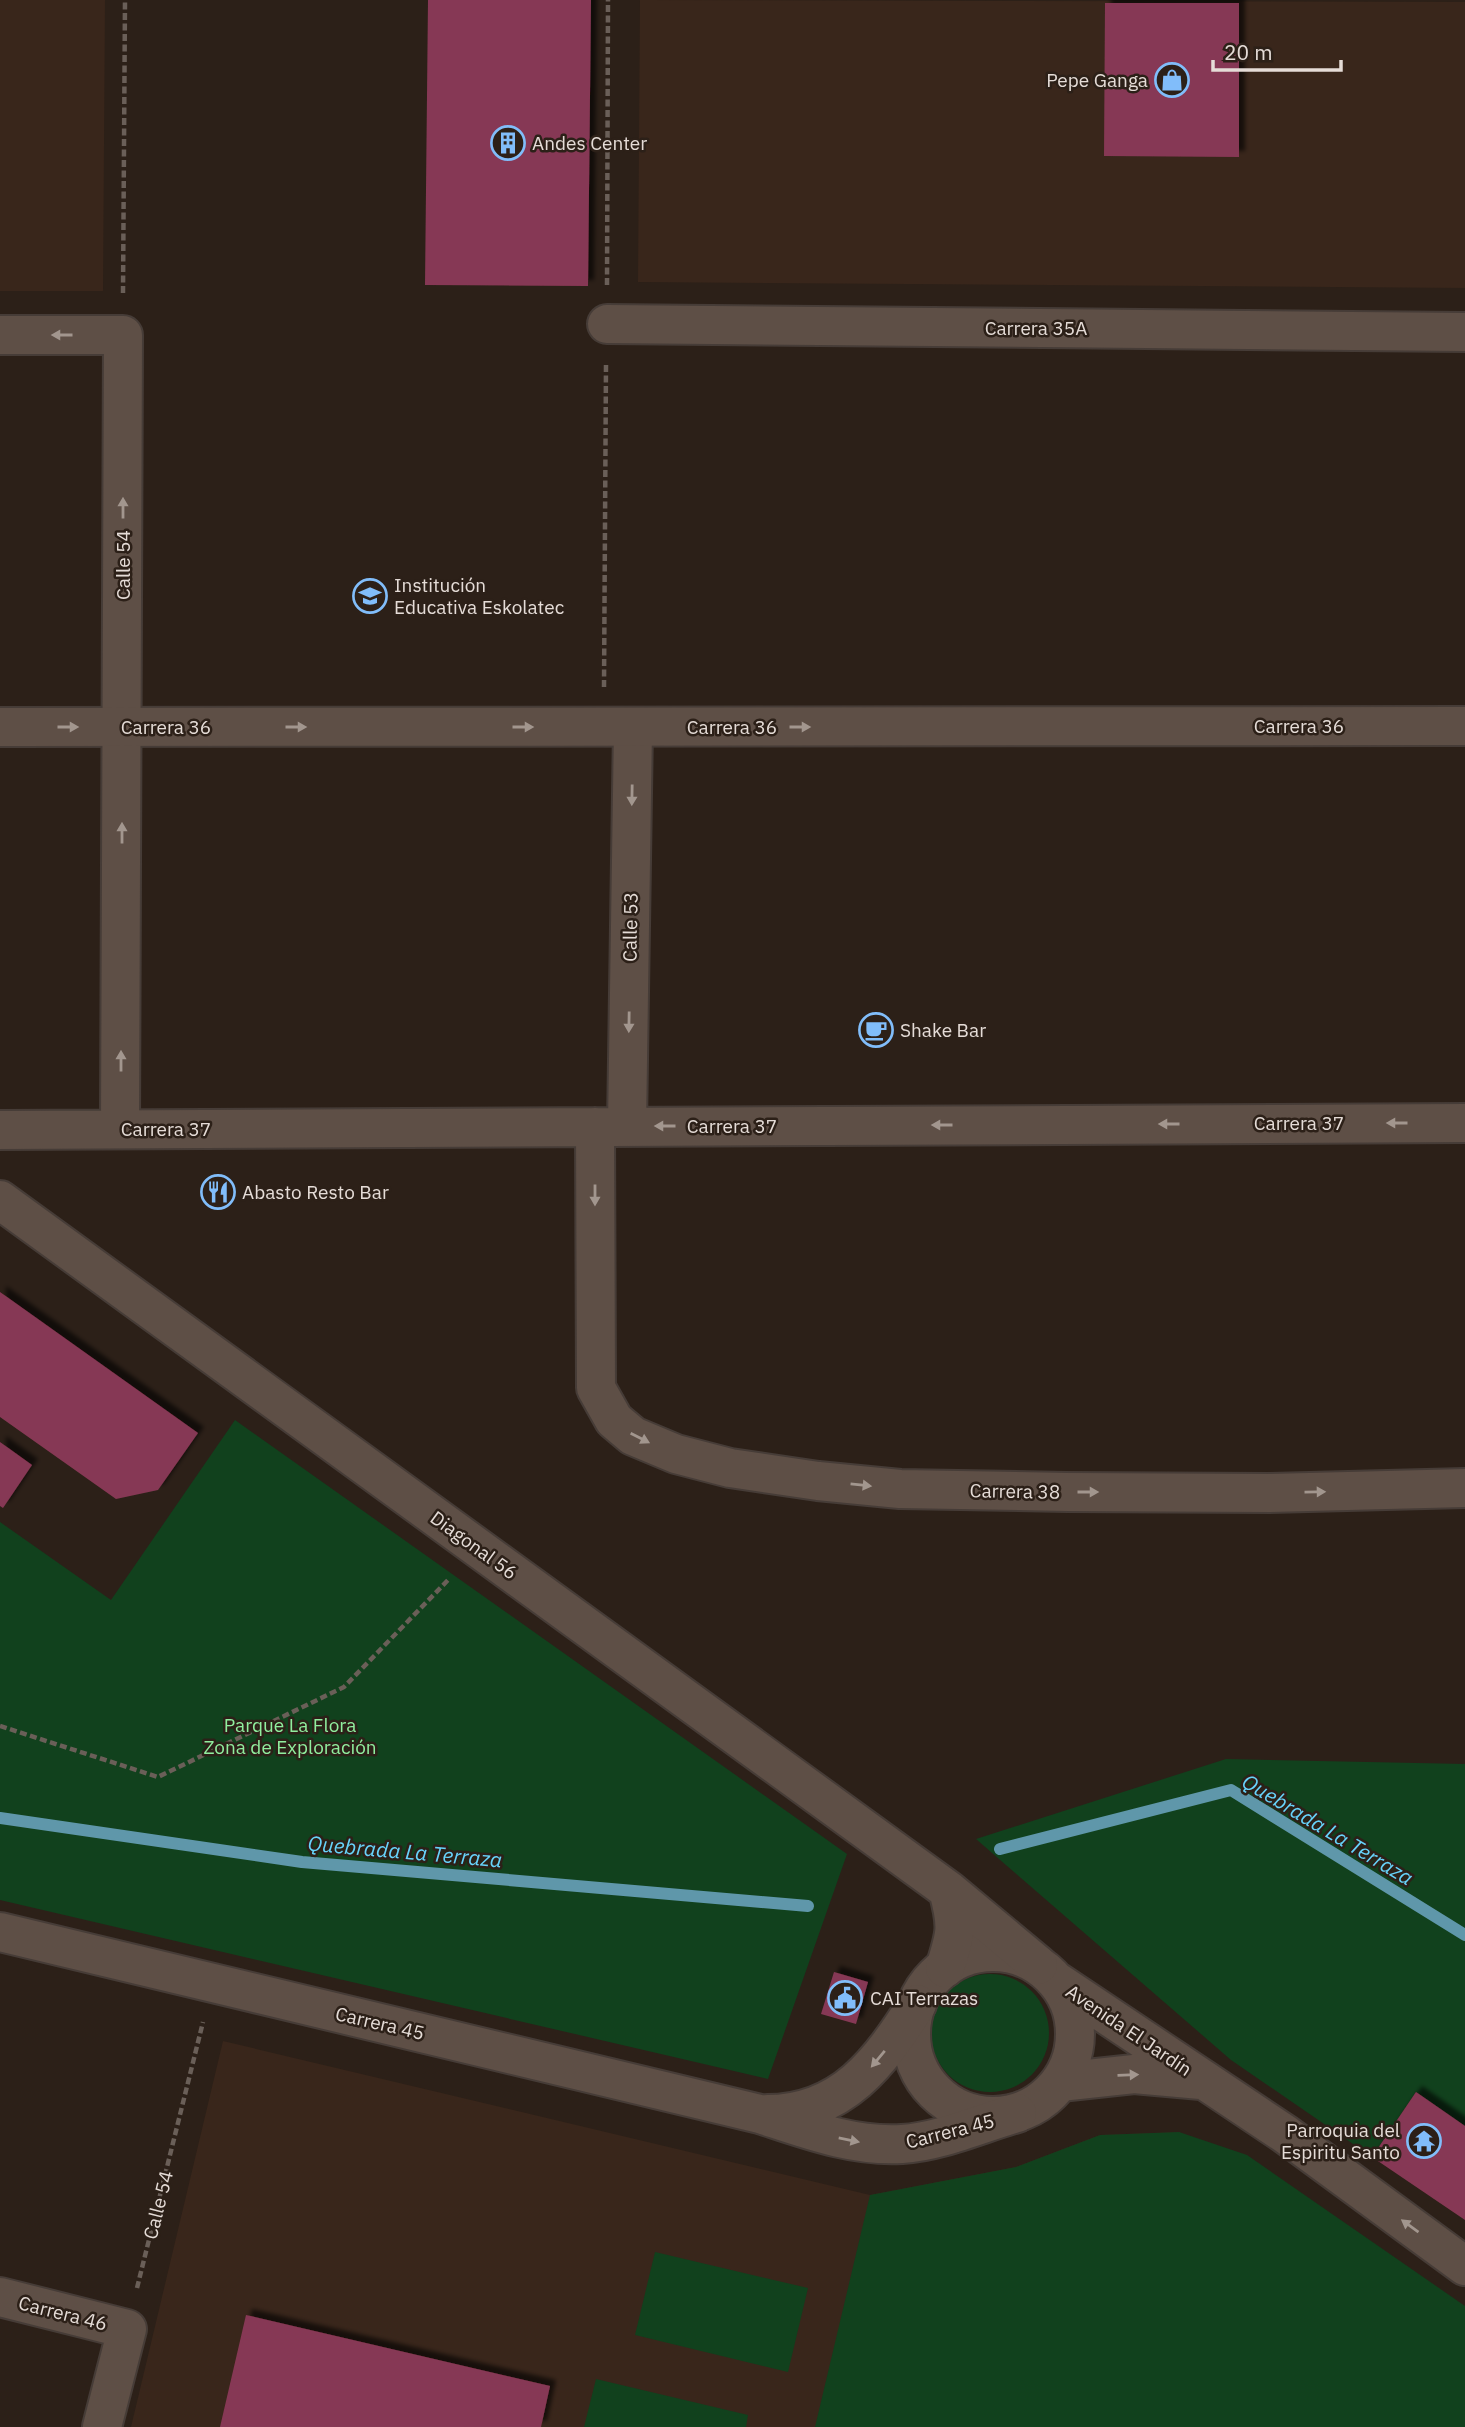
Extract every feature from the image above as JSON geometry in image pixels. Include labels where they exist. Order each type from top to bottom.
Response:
[{"type":"street","name":"Carrera 35A","points":[[607,324],[1465,332]]},
{"type":"street","points":[[0,335],[123,335]]},
{"type":"street","name":"Calle 54","points":[[120,1129],[123,335]]},
{"type":"street","name":"Carrera 36","points":[[0,727],[1465,726]]},
{"type":"street","name":"Calle 53","points":[[596,1388],[633,727]]},
{"type":"street","name":"Carrera 37","points":[[0,1130],[1465,1122]]},
{"type":"street","name":"Diagonal 56","points":[[0,1200],[948,1891],[1047,1973]]},
{"type":"street","name":"Carrera 38","points":[[596,1388],[614,1420],[634,1436],[676,1454],[730,1468],[818,1481],[900,1489],[1080,1492],[1268,1493],[1465,1488]]},
{"type":"street","points":[[944,1968],[954,1938],[956,1918],[948,1891]]},
{"type":"street","name":"Carrera 45","points":[[0,1932],[760,2114],[824,2135],[863,2143],[903,2144],[1017,2113]]},
{"type":"street","points":[[996,1952],[1018,1956],[1047,1973],[1070,2004],[1075,2030],[1072,2057],[1060,2082],[1042,2102],[1017,2113],[991,2117],[965,2112],[942,2099],[924,2079],[914,2055],[911,2029],[917,2004],[929,1984],[944,1968],[978,1953],[996,1952]]},
{"type":"street","name":"Avenida El Jardín","points":[[1047,1973],[1285,2134],[1465,2266]]},
{"type":"street","name":"Carrera 45","points":[[760,2114],[784,2114],[808,2109],[838,2096],[868,2071],[893,2042],[917,2004]]},
{"type":"street","name":"Avenida El Jardín","points":[[1060,2082],[1134,2074],[1203,2080]]},
{"type":"street","name":"Carrera 46","points":[[0,2297],[127,2329]]},
{"type":"street","points":[[102,2427],[127,2329]]},
{"type":"path","points":[[123,335],[125,0]]},
{"type":"path","points":[[0,1726],[158,1777],[344,1687],[479,1548]]},
{"type":"path","name":"Calle 54","points":[[127,2329],[213,1983]]},
{"type":"shaded area","points":[[0,0],[105,0],[103,291],[0,291]]},
{"type":"shaded area","points":[[640,0],[1465,2],[1465,288],[638,282]]},
{"type":"shaded area","points":[[223,2041],[870,2195],[1016,2167],[1100,2135],[1179,2132],[1465,2306],[1465,2427],[131,2427]]},
{"type":"green space","name":"Parque La Flora Zona de Exploración","points":[[235,1420],[847,1854],[768,2079],[0,1900],[0,1522],[111,1600]]},
{"type":"green space","points":[[1226,1759],[1465,1764],[1465,2126],[1416,2092],[1372,2157],[1231,2060],[976,1839]]},
{"type":"green space","points":[[990,1974],[1013,1979],[1032,1991],[1044,2010],[1049,2033],[1044,2056],[1032,2075],[1013,2087],[990,2092],[967,2087],[948,2075],[936,2056],[931,2033],[936,2010],[948,1991],[967,1979]]},
{"type":"green space","points":[[1179,2132],[1247,2155],[1465,2306],[1465,2427],[815,2427],[870,2195],[1016,2167],[1100,2135]]},
{"type":"green space","points":[[655,2252],[808,2288],[788,2372],[635,2335]]},
{"type":"green space","points":[[596,2379],[748,2415],[746,2427],[584,2427]]},
{"type":"building","name":"Andes Center","points":[[428,0],[591,0],[588,286],[425,285]]},
{"type":"building","name":"Pepe Ganga","points":[[1105,3],[1239,3],[1239,157],[1104,156]]},
{"type":"building","points":[[0,1292],[198,1433],[158,1490],[116,1499],[0,1417]]},
{"type":"building","points":[[0,1442],[32,1465],[3,1508],[0,1506]]},
{"type":"building","name":"CAI Terrazas","points":[[834,1972],[868,1982],[856,2024],[821,2014]]},
{"type":"building","name":"Parroquia del Espiritu Santo","points":[[1416,2092],[1465,2126],[1465,2220],[1372,2157]]},
{"type":"building","points":[[246,2315],[550,2386],[541,2427],[220,2427]]},
{"type":"waterway","name":"Quebrada La Terraza","points":[[1000,1849],[1231,1790],[1465,1935]]},
{"type":"waterway","name":"Quebrada La Terraza","points":[[0,1818],[302,1862],[808,1906]]},
{"type":"place","name":"Pepe Ganga","points":[[1172,80]]},
{"type":"place","name":"Andes Center","points":[[508,143]]},
{"type":"place","name":"Institución Educativa Eskolatec","points":[[370,596]]},
{"type":"place","name":"Shake Bar","points":[[876,1030]]},
{"type":"place","name":"Abasto Resto Bar","points":[[218,1192]]},
{"type":"place","name":"CAI Terrazas","points":[[845,1998]]},
{"type":"place","name":"Parroquia del Espiritu Santo","points":[[1424,2141]]}]
